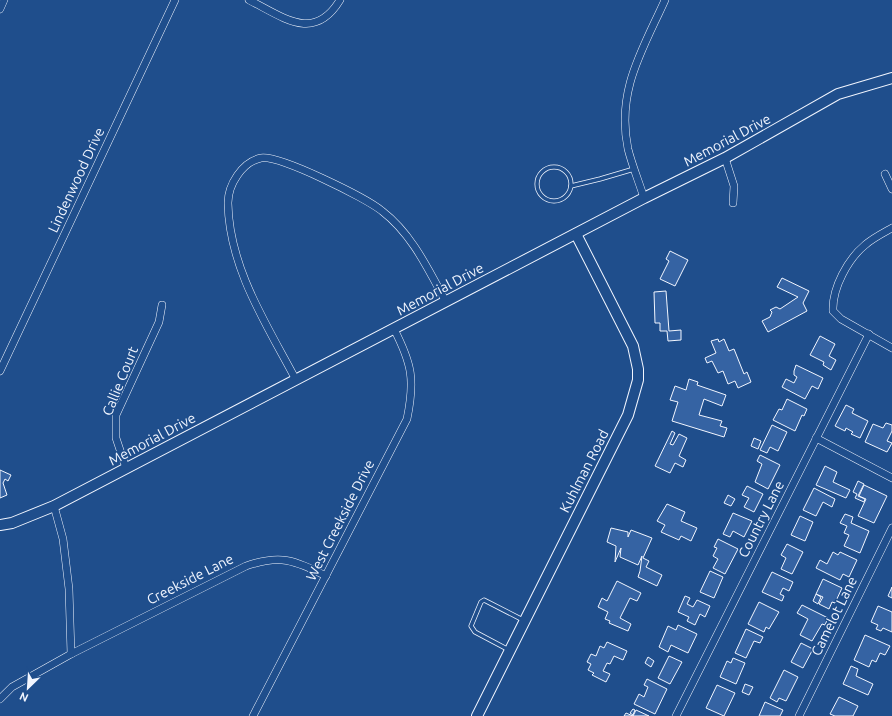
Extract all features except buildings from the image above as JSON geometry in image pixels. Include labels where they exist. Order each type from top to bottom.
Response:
[{"type":"street","points":[[0,9],[4,0]]},
{"type":"street","name":"Lindenwood Drive","points":[[0,371],[175,0]]},
{"type":"street","points":[[249,0],[290,20],[304,24],[327,17],[340,0]]},
{"type":"street","points":[[644,198],[628,149],[626,98],[634,68],[665,0]]},
{"type":"street","name":"Memorial Drive","points":[[0,525],[12,523],[54,506],[644,198],[725,158],[838,94],[892,78]]},
{"type":"street","points":[[296,380],[251,295],[240,266],[231,234],[228,202],[232,184],[245,164],[262,158],[287,163],[359,196],[382,211],[409,236],[446,302]]},
{"type":"street","points":[[725,158],[734,186],[734,203]]},
{"type":"street","points":[[885,174],[892,189]]},
{"type":"street","points":[[892,228],[865,245],[853,258],[836,289],[833,301],[833,311],[841,319],[892,348]]},
{"type":"street","name":"Kuhlman Road","points":[[477,716],[631,408],[638,380],[638,369],[631,340],[576,234]]},
{"type":"street","name":"Callie Court","points":[[126,468],[116,438],[116,415],[159,322],[162,305]]},
{"type":"street","name":"West Creekside Drive","points":[[253,716],[407,419],[411,398],[412,379],[408,356],[394,329]]},
{"type":"street","name":"Country Lane","points":[[676,716],[869,334]]},
{"type":"street","points":[[816,438],[892,478]]},
{"type":"street","points":[[54,506],[63,539],[69,589],[71,654]]},
{"type":"street","name":"Camelot Lane","points":[[799,716],[892,528]]},
{"type":"street","name":"Creekside Lane","points":[[0,699],[12,687],[71,654],[246,566],[260,561],[277,559],[296,562],[326,576]]},
{"type":"lane","points":[[555,167],[565,171],[571,180],[571,186],[570,191],[562,199],[551,201],[541,195],[537,184],[541,174],[550,168],[555,167]]},
{"type":"lane","points":[[571,186],[600,180],[635,169]]},
{"type":"lane","points":[[510,650],[475,632],[471,626],[480,602],[484,600],[525,621]]}]
